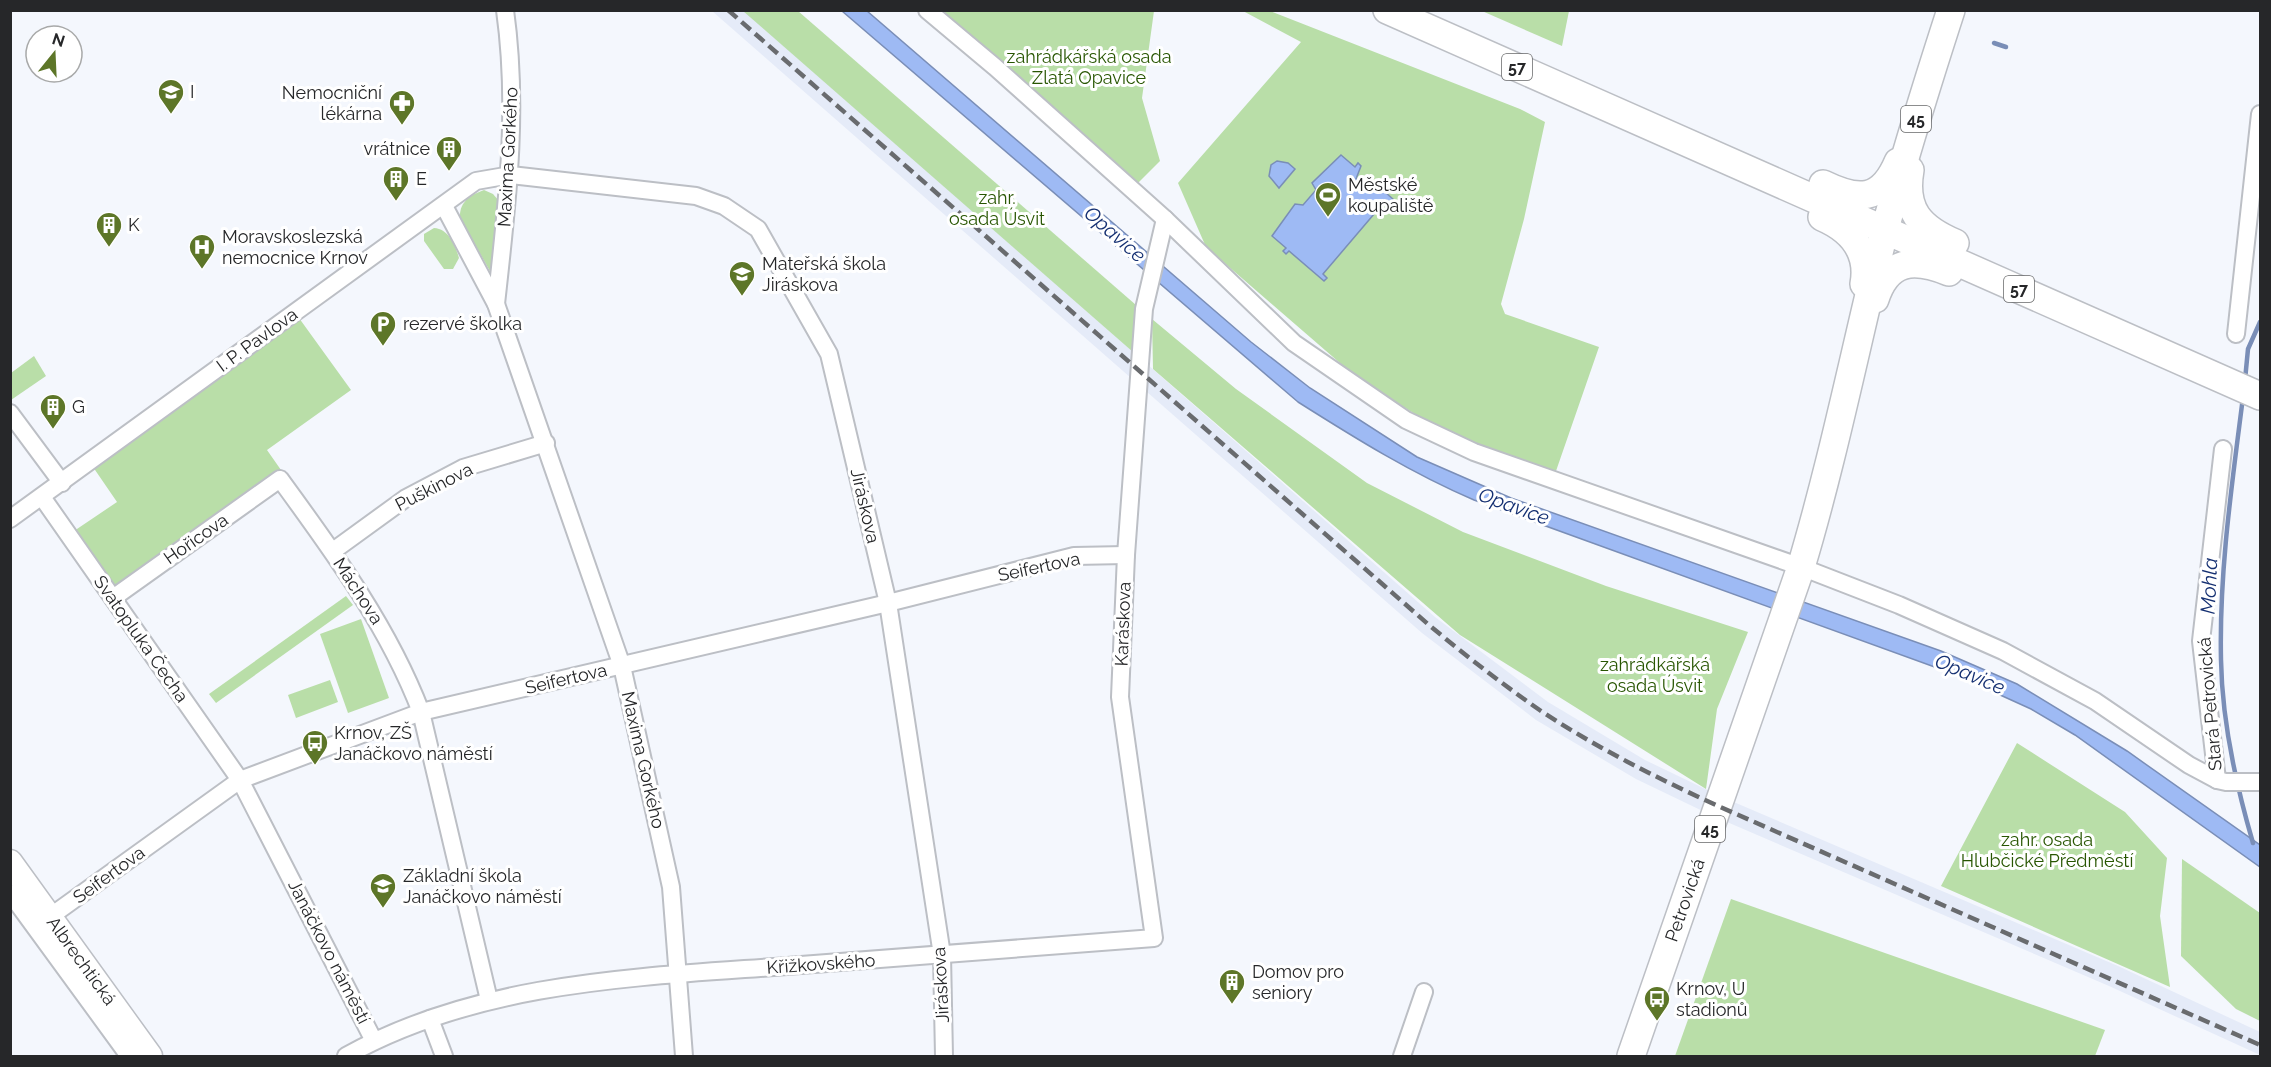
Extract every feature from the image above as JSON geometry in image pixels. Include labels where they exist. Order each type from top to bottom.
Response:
[{"type":"main road","name":"57","points":[[1388,10],[2260,395]]},
{"type":"main road","name":"45","points":[[1799,571],[1816,518],[1885,229],[1918,112],[1951,10]]},
{"type":"main road","points":[[1646,124],[1749,153],[1836,191],[1859,196],[1874,192],[1890,178],[1918,112]]},
{"type":"main road","points":[[1918,112],[1908,189],[1913,210],[1925,226],[1940,236],[2059,290],[2153,348]]},
{"type":"main road","points":[[1646,124],[1766,192],[1840,225],[1851,235],[1862,252],[1866,272],[1857,348]]},
{"type":"main road","points":[[1857,348],[1883,280],[1899,267],[1916,262],[1939,268],[2044,313],[2153,348]]},
{"type":"main road","name":"Petrovická","points":[[1631,1056],[1799,571]]},
{"type":"main road","name":"Albrechtická","points":[[11,863],[150,1056]]},
{"type":"street","name":"Maxima Gorkého","points":[[496,304],[511,175],[512,62],[505,10]]},
{"type":"street","points":[[927,10],[995,67],[1165,219],[1294,343],[1406,420],[1474,452],[1799,571],[1899,605],[2003,651],[2096,700],[2189,765],[2222,781],[2256,781]]},
{"type":"street","points":[[2236,334],[2260,114]]},
{"type":"street","name":"I. P. Pavlova","points":[[10,519],[476,181],[511,175]]},
{"type":"street","name":"Jiráskova","points":[[511,175],[696,196],[724,206],[758,230],[829,354],[888,603],[942,955],[944,1056]]},
{"type":"street","name":"Maxima Gorkého","points":[[444,206],[496,304],[622,666],[671,887],[684,1056]]},
{"type":"street","name":"Karáskova","points":[[1154,938],[1120,697],[1126,555],[1144,309],[1165,219]]},
{"type":"street","points":[[10,413],[62,483]]},
{"type":"street","name":"Puškinova","points":[[333,551],[406,498],[463,468],[546,443]]},
{"type":"street","name":"Stará Petrovická","points":[[2222,781],[2201,641],[2223,449]]},
{"type":"street","name":"Máchova","points":[[280,479],[333,551],[377,618],[407,675],[421,712]]},
{"type":"street","name":"Hořicova","points":[[113,598],[280,479]]},
{"type":"street","name":"Svatopluka Čecha","points":[[42,497],[240,780]]},
{"type":"street","name":"Seifertova","points":[[51,916],[240,780],[421,712],[888,603],[1074,556],[1126,555]]},
{"type":"street","points":[[421,712],[489,1000]]},
{"type":"street","name":"Janáčkovo náměstí","points":[[240,780],[374,1041],[430,1019],[489,1000]]},
{"type":"street","name":"Albrechtická","points":[[10,892],[129,1056]]},
{"type":"street","name":"Křižkovského","points":[[489,1000],[568,985],[676,974],[1154,938]]},
{"type":"street","points":[[1402,1056],[1424,992]]},
{"type":"street","points":[[430,1019],[444,1056]]},
{"type":"street","points":[[346,1056],[374,1041]]},
{"type":"shaded area","points":[[712,11],[745,11],[1435,617],[1548,702],[1645,760],[1722,797],[2118,966],[2260,1032],[2260,1055],[2109,986],[1713,816],[1636,779],[1536,720],[1422,633]]},
{"type":"green space","name":"zahr. osada Úsvit","points":[[743,11],[798,11],[1136,305],[1133,352]]},
{"type":"green space","name":"zahrádkářská osada Zlatá Opavice","points":[[936,11],[1154,11],[1142,98],[1160,161],[1136,185]]},
{"type":"green space","name":"Městské koupaliště","points":[[1243,11],[1270,11],[1520,109],[1545,122],[1524,219],[1501,304],[1505,314],[1599,347],[1556,471],[1448,435],[1355,376],[1206,247],[1178,183],[1301,42]]},
{"type":"green space","points":[[1482,11],[1569,11],[1562,46]]},
{"type":"green space","points":[[484,190],[493,194],[499,201],[494,274],[491,273],[460,218],[463,203],[474,194]]},
{"type":"green space","points":[[434,228],[444,231],[453,243],[459,258],[453,269],[444,269],[424,241],[424,234]]},
{"type":"green space","points":[[299,318],[351,390],[267,450],[281,470],[112,589],[74,531],[117,502],[93,467]]},
{"type":"green space","name":"zahrádkářská osada Úsvit","points":[[1152,319],[1236,389],[1367,483],[1463,532],[1606,586],[1748,632],[1717,709],[1706,789],[1460,635],[1153,369]]},
{"type":"green space","points":[[34,356],[46,376],[11,400],[11,373]]},
{"type":"green space","points":[[346,596],[353,605],[216,703],[209,694]]},
{"type":"green space","points":[[361,619],[389,698],[348,713],[320,634]]},
{"type":"green space","points":[[330,680],[338,702],[296,718],[288,695]]},
{"type":"green space","name":"zahr. osada Hlubčické Předměstí","points":[[2017,743],[2125,812],[2167,858],[2160,916],[2170,987],[1941,886]]},
{"type":"green space","points":[[2182,859],[2260,913],[2260,1021],[2236,1009],[2181,956]]},
{"type":"green space","points":[[1731,899],[2105,1030],[2095,1056],[1675,1056]]},
{"type":"water","name":"Opavice","points":[[842,11],[867,11],[1251,342],[1310,388],[1417,457],[1511,498],[1941,651],[2017,684],[2127,751],[2260,845],[2260,867],[2075,735],[2031,709],[1954,674],[1474,500],[1406,467],[1362,442],[1298,402]]},
{"type":"water","name":"Městské koupaliště","points":[[1341,155],[1355,167],[1358,163],[1361,166],[1356,179],[1361,182],[1367,176],[1394,200],[1391,203],[1386,200],[1323,274],[1327,278],[1324,281],[1289,251],[1286,254],[1283,251],[1286,248],[1272,236],[1295,204],[1303,205],[1316,190],[1312,183]]},
{"type":"water","name":"Městské koupaliště","points":[[1277,161],[1288,163],[1295,169],[1279,188],[1269,176],[1271,165]]},
{"type":"waterway","points":[[1994,43],[2006,47]]},
{"type":"waterway","name":"Mohla","points":[[2245,380],[2248,349],[2260,322]]},
{"type":"waterway","name":"Mohla","points":[[2243,397],[2224,561],[2221,660],[2224,706],[2231,753],[2253,843]]},
{"type":"railway","points":[[728,10],[1429,625],[1541,711],[1584,738],[1672,785],[2260,1045]]},
{"type":"place","name":"I","points":[[171,115]]},
{"type":"place","name":"Nemocniční lékárna","points":[[402,126]]},
{"type":"place","name":"vrátnice","points":[[449,172]]},
{"type":"place","name":"E","points":[[396,202]]},
{"type":"place","name":"Městské koupaliště","points":[[1328,218]]},
{"type":"place","name":"K","points":[[109,248]]},
{"type":"place","name":"Moravskoslezská nemocnice Krnov","points":[[202,270]]},
{"type":"place","name":"Mateřská škola Jiráskova","points":[[742,297]]},
{"type":"place","name":"rezervé školka","points":[[383,347]]},
{"type":"place","name":"G","points":[[53,430]]},
{"type":"place","name":"Krnov, ZŠ Janáčkovo náměstí","points":[[315,766]]},
{"type":"place","name":"Základní škola Janáčkovo náměstí","points":[[383,909]]},
{"type":"place","name":"Domov pro seniory","points":[[1232,1005]]},
{"type":"place","name":"Krnov, U stadionů","points":[[1657,1022]]}]
